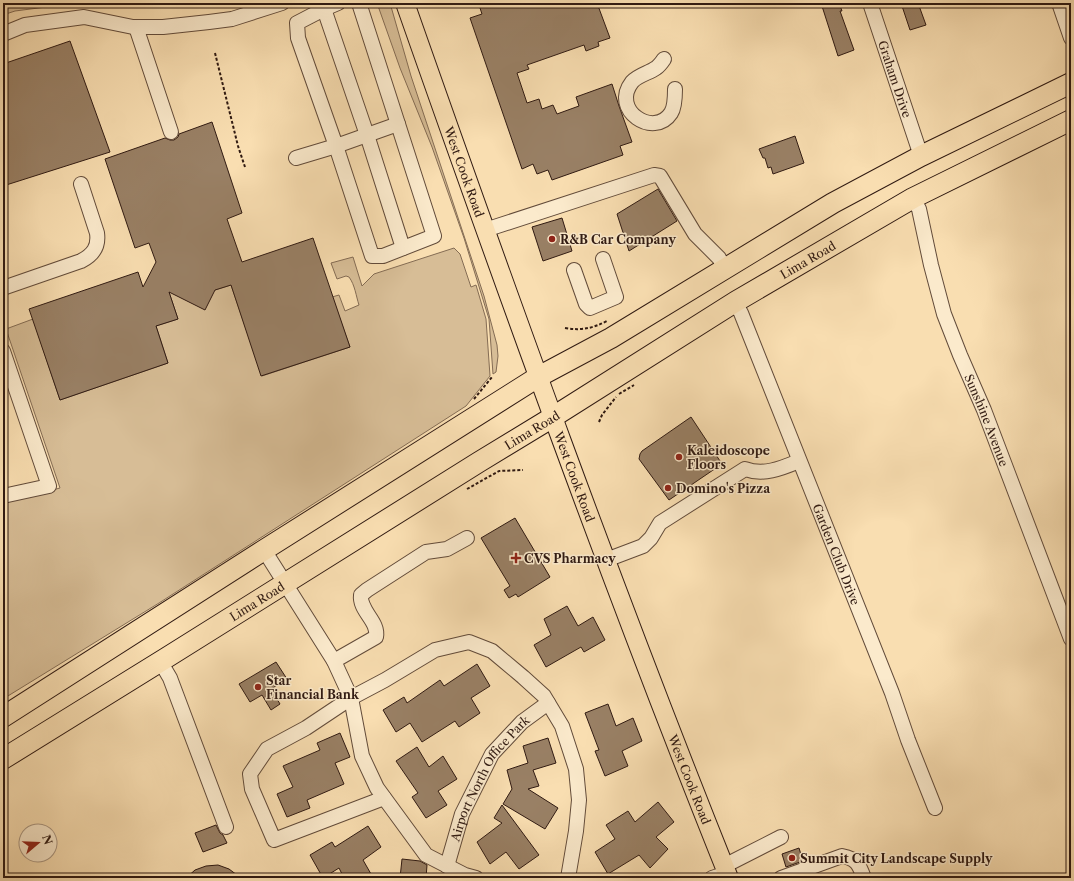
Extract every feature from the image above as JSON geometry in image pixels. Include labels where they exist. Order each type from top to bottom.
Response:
[{"type":"highway","points":[[3,716],[538,377],[611,338],[833,203],[921,156],[1071,83]]},
{"type":"highway","name":"Lima Road","points":[[3,759],[735,302],[913,198],[1071,120]]},
{"type":"main road","name":"West Cook Road","points":[[405,3],[538,377],[723,874]]},
{"type":"street","points":[[3,34],[25,25],[84,17],[136,27],[163,27],[232,20],[282,3]]},
{"type":"street","points":[[338,3],[323,6],[297,23],[298,38],[336,146],[372,256],[383,256],[434,236],[359,3]]},
{"type":"street","name":"Graham Drive","points":[[870,3],[921,156]]},
{"type":"street","points":[[1059,3],[1071,38]]},
{"type":"street","points":[[323,6],[367,135],[403,248]]},
{"type":"street","points":[[136,27],[171,132]]},
{"type":"street","points":[[664,59],[657,67],[633,81],[627,91],[626,100],[629,110],[634,117],[645,123],[655,123],[664,120],[671,113],[675,89]]},
{"type":"street","points":[[296,158],[336,146],[398,124]]},
{"type":"street","points":[[485,230],[654,175],[660,176],[695,234],[719,258],[725,269]]},
{"type":"street","points":[[3,288],[81,261],[88,258],[94,252],[98,241],[97,233],[81,184]]},
{"type":"street","name":"Sunshine Avenue","points":[[913,198],[919,209],[931,265],[944,314],[984,410],[1071,639]]},
{"type":"street","points":[[574,270],[586,304],[590,308],[616,297],[603,259]]},
{"type":"street","name":"Garden Club Drive","points":[[735,302],[741,313],[892,692],[908,740],[935,808]]},
{"type":"street","points":[[3,351],[50,486],[3,496]]},
{"type":"street","points":[[606,560],[643,546],[651,538],[660,523],[745,469],[753,472],[775,470],[800,461]]},
{"type":"street","points":[[334,661],[376,637],[377,632],[375,626],[360,601],[361,595],[426,552],[447,549],[467,538]]},
{"type":"street","points":[[264,550],[334,661],[350,698],[362,756],[377,788],[426,855],[465,875],[476,878]]},
{"type":"street","points":[[384,798],[274,840],[252,789],[250,774],[267,749],[306,728],[350,698],[385,680],[435,650],[469,642],[492,651],[544,696],[562,726],[576,769],[579,808],[568,878]]},
{"type":"street","points":[[160,661],[170,678],[226,827]]},
{"type":"street","name":"Airport North Office Park","points":[[447,866],[462,814],[492,754],[522,722],[548,703]]},
{"type":"street","points":[[723,874],[781,837]]},
{"type":"street","points":[[781,878],[842,856],[851,858],[859,864],[864,878]]},
{"type":"path","points":[[215,52],[228,100],[238,146],[245,167]]},
{"type":"shaded area","points":[[3,3],[77,3],[15,11],[3,15]]},
{"type":"shaded area","points":[[377,3],[390,3],[411,76],[484,296],[497,345],[498,356],[496,372],[493,374],[489,319],[464,238],[432,147],[400,68]]},
{"type":"shaded area","points":[[454,248],[460,254],[471,287],[476,285],[486,319],[490,376],[466,406],[159,603],[3,699],[3,503],[60,488],[6,329],[33,319],[60,400],[168,363],[156,326],[178,319],[169,292],[215,290],[231,285],[262,376],[350,347],[332,297],[339,295],[345,311],[359,305],[354,287],[349,277],[346,276],[337,279],[331,263],[353,257],[362,286],[374,274]]},
{"type":"building","points":[[485,3],[597,3],[610,38],[598,42],[599,46],[586,51],[584,45],[527,65],[529,69],[517,73],[527,103],[539,99],[542,109],[553,105],[557,114],[579,106],[576,97],[612,84],[632,142],[620,146],[623,155],[552,180],[548,170],[537,174],[533,164],[522,169],[470,18],[482,14],[479,5]]},
{"type":"building","points":[[821,3],[839,3],[842,11],[840,11],[854,50],[838,56]]},
{"type":"building","points":[[901,3],[918,3],[926,25],[910,30]]},
{"type":"building","points":[[70,41],[110,152],[3,186],[3,64]]},
{"type":"building","points":[[212,122],[242,213],[227,219],[242,262],[313,238],[350,347],[261,376],[231,285],[215,290],[205,310],[169,292],[178,319],[156,326],[168,363],[60,400],[29,309],[138,272],[143,287],[156,262],[149,243],[135,248],[105,159],[165,138],[174,140],[179,134]]},
{"type":"building","points":[[795,136],[804,163],[773,174],[771,167],[768,168],[765,158],[763,158],[759,149]]},
{"type":"building","points":[[658,189],[677,221],[629,251],[617,214]]},
{"type":"building","name":"R&B Car Company","points":[[562,218],[572,251],[543,261],[532,227]]},
{"type":"building","name":"Kaleidoscope Floors","points":[[691,417],[722,464],[669,500],[639,459],[640,454],[642,451]]},
{"type":"building","name":"CVS Pharmacy","points":[[515,518],[550,577],[518,597],[516,594],[509,598],[504,590],[510,586],[481,538]]},
{"type":"building","points":[[567,606],[578,626],[593,617],[605,640],[584,652],[581,647],[546,667],[534,645],[551,635],[544,619]]},
{"type":"building","name":"Star Financial Bank","points":[[276,662],[287,679],[271,689],[280,704],[271,710],[262,695],[250,702],[239,684]]},
{"type":"building","points":[[477,664],[490,686],[471,698],[480,713],[459,727],[455,721],[422,742],[410,723],[396,732],[383,710],[404,697],[407,703],[440,680],[444,686]]},
{"type":"building","points":[[608,704],[616,726],[633,718],[642,741],[622,751],[628,766],[605,776],[595,751],[599,750],[585,713]]},
{"type":"building","points":[[340,733],[350,757],[335,763],[344,784],[307,800],[310,808],[287,817],[277,794],[293,787],[283,766],[320,750],[317,743]]},
{"type":"building","points":[[548,738],[556,763],[533,770],[539,786],[528,789],[558,808],[545,829],[503,804],[512,789],[507,770],[528,763],[523,746]]},
{"type":"building","points":[[417,747],[429,767],[443,756],[457,779],[438,791],[447,805],[426,818],[412,797],[418,793],[396,761]]},
{"type":"building","points":[[658,802],[674,822],[656,837],[668,849],[650,868],[639,855],[608,874],[595,852],[615,839],[606,825],[628,811],[635,822]]},
{"type":"building","points":[[502,805],[539,855],[519,869],[506,852],[490,864],[477,842],[502,823],[494,818]]},
{"type":"building","points":[[216,825],[227,843],[203,852],[195,833]]},
{"type":"building","points":[[368,826],[381,847],[363,860],[371,874],[364,878],[344,878],[339,868],[323,878],[310,855],[332,842],[335,847]]},
{"type":"building","name":"Summit City Landscape Supply","points":[[799,848],[803,861],[786,867],[782,854]]},
{"type":"building","points":[[402,859],[420,861],[427,865],[426,878],[400,878]]},
{"type":"building","points":[[218,865],[229,869],[241,878],[186,878],[195,870],[206,866]]},
{"type":"place","name":"R&B Car Company","points":[[552,239]]},
{"type":"place","name":"Kaleidoscope Floors","points":[[679,457]]},
{"type":"place","name":"Domino's Pizza","points":[[668,488]]},
{"type":"place","name":"CVS Pharmacy","points":[[516,558]]},
{"type":"place","name":"Star Financial Bank","points":[[258,687]]},
{"type":"place","name":"Summit City Landscape Supply","points":[[792,858]]}]
